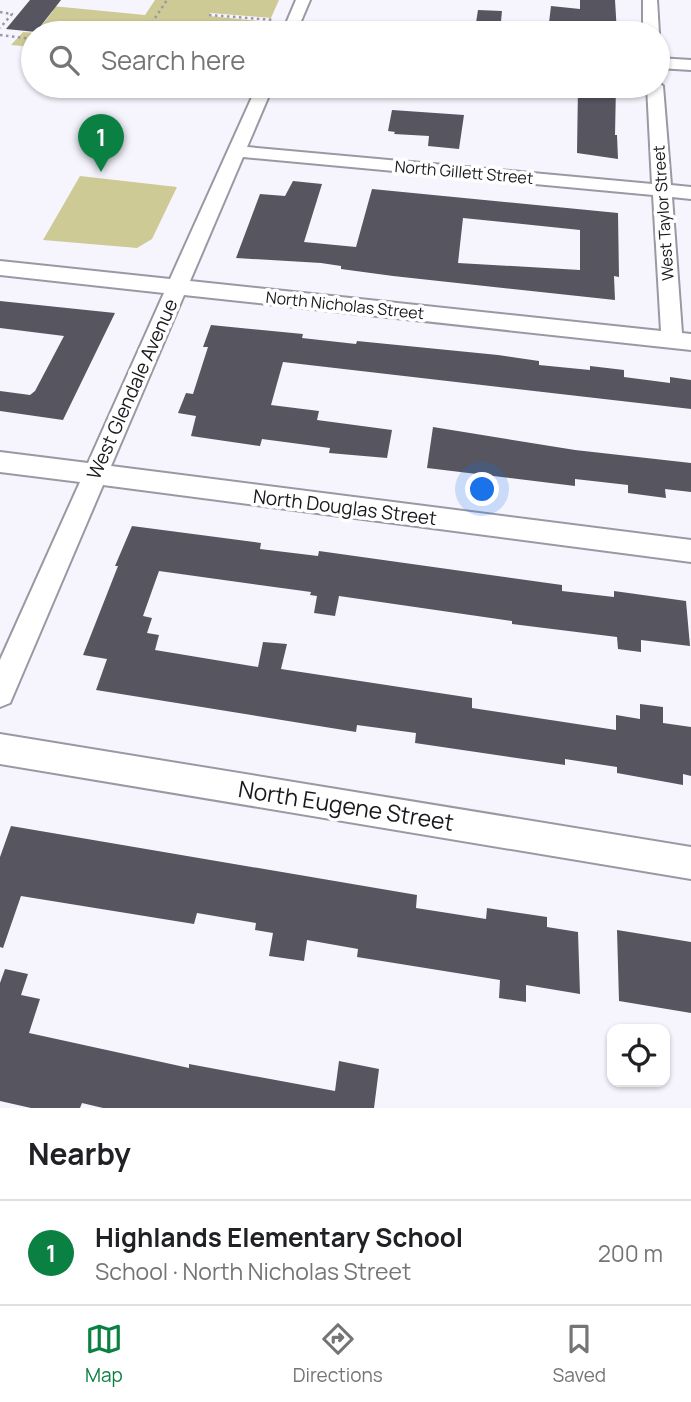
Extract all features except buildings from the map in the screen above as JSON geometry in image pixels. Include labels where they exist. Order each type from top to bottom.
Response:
[{"type":"street","points":[[293,21],[303,0]]},
{"type":"street","points":[[650,0],[651,21]]},
{"type":"street","points":[[670,64],[691,65]]},
{"type":"street","name":"West Glendale Avenue","points":[[0,692],[260,98]]},
{"type":"street","name":"West Taylor Street","points":[[656,98],[662,190],[681,341]]},
{"type":"street","name":"North Gillett Street","points":[[237,151],[691,193]]},
{"type":"street","name":"North Nicholas Street","points":[[0,268],[681,341]]},
{"type":"street","name":"North Douglas Street","points":[[0,462],[691,551]]},
{"type":"street","name":"North Eugene Street","points":[[0,749],[691,863]]},
{"type":"path","points":[[153,21],[167,0]]},
{"type":"path","points":[[0,12],[12,14],[0,28]]},
{"type":"path","points":[[209,15],[276,20]]},
{"type":"path","points":[[0,35],[21,38]]},
{"type":"shaded area","points":[[155,0],[279,0],[271,18],[210,13],[209,16],[259,21],[45,21],[53,11],[52,6],[145,15]]},
{"type":"shaded area","points":[[21,34],[21,46],[11,45]]},
{"type":"shaded area","points":[[80,176],[177,187],[152,239],[137,248],[43,240]]},
{"type":"place","name":"Highlands Elementary School","points":[[101,172]]}]
